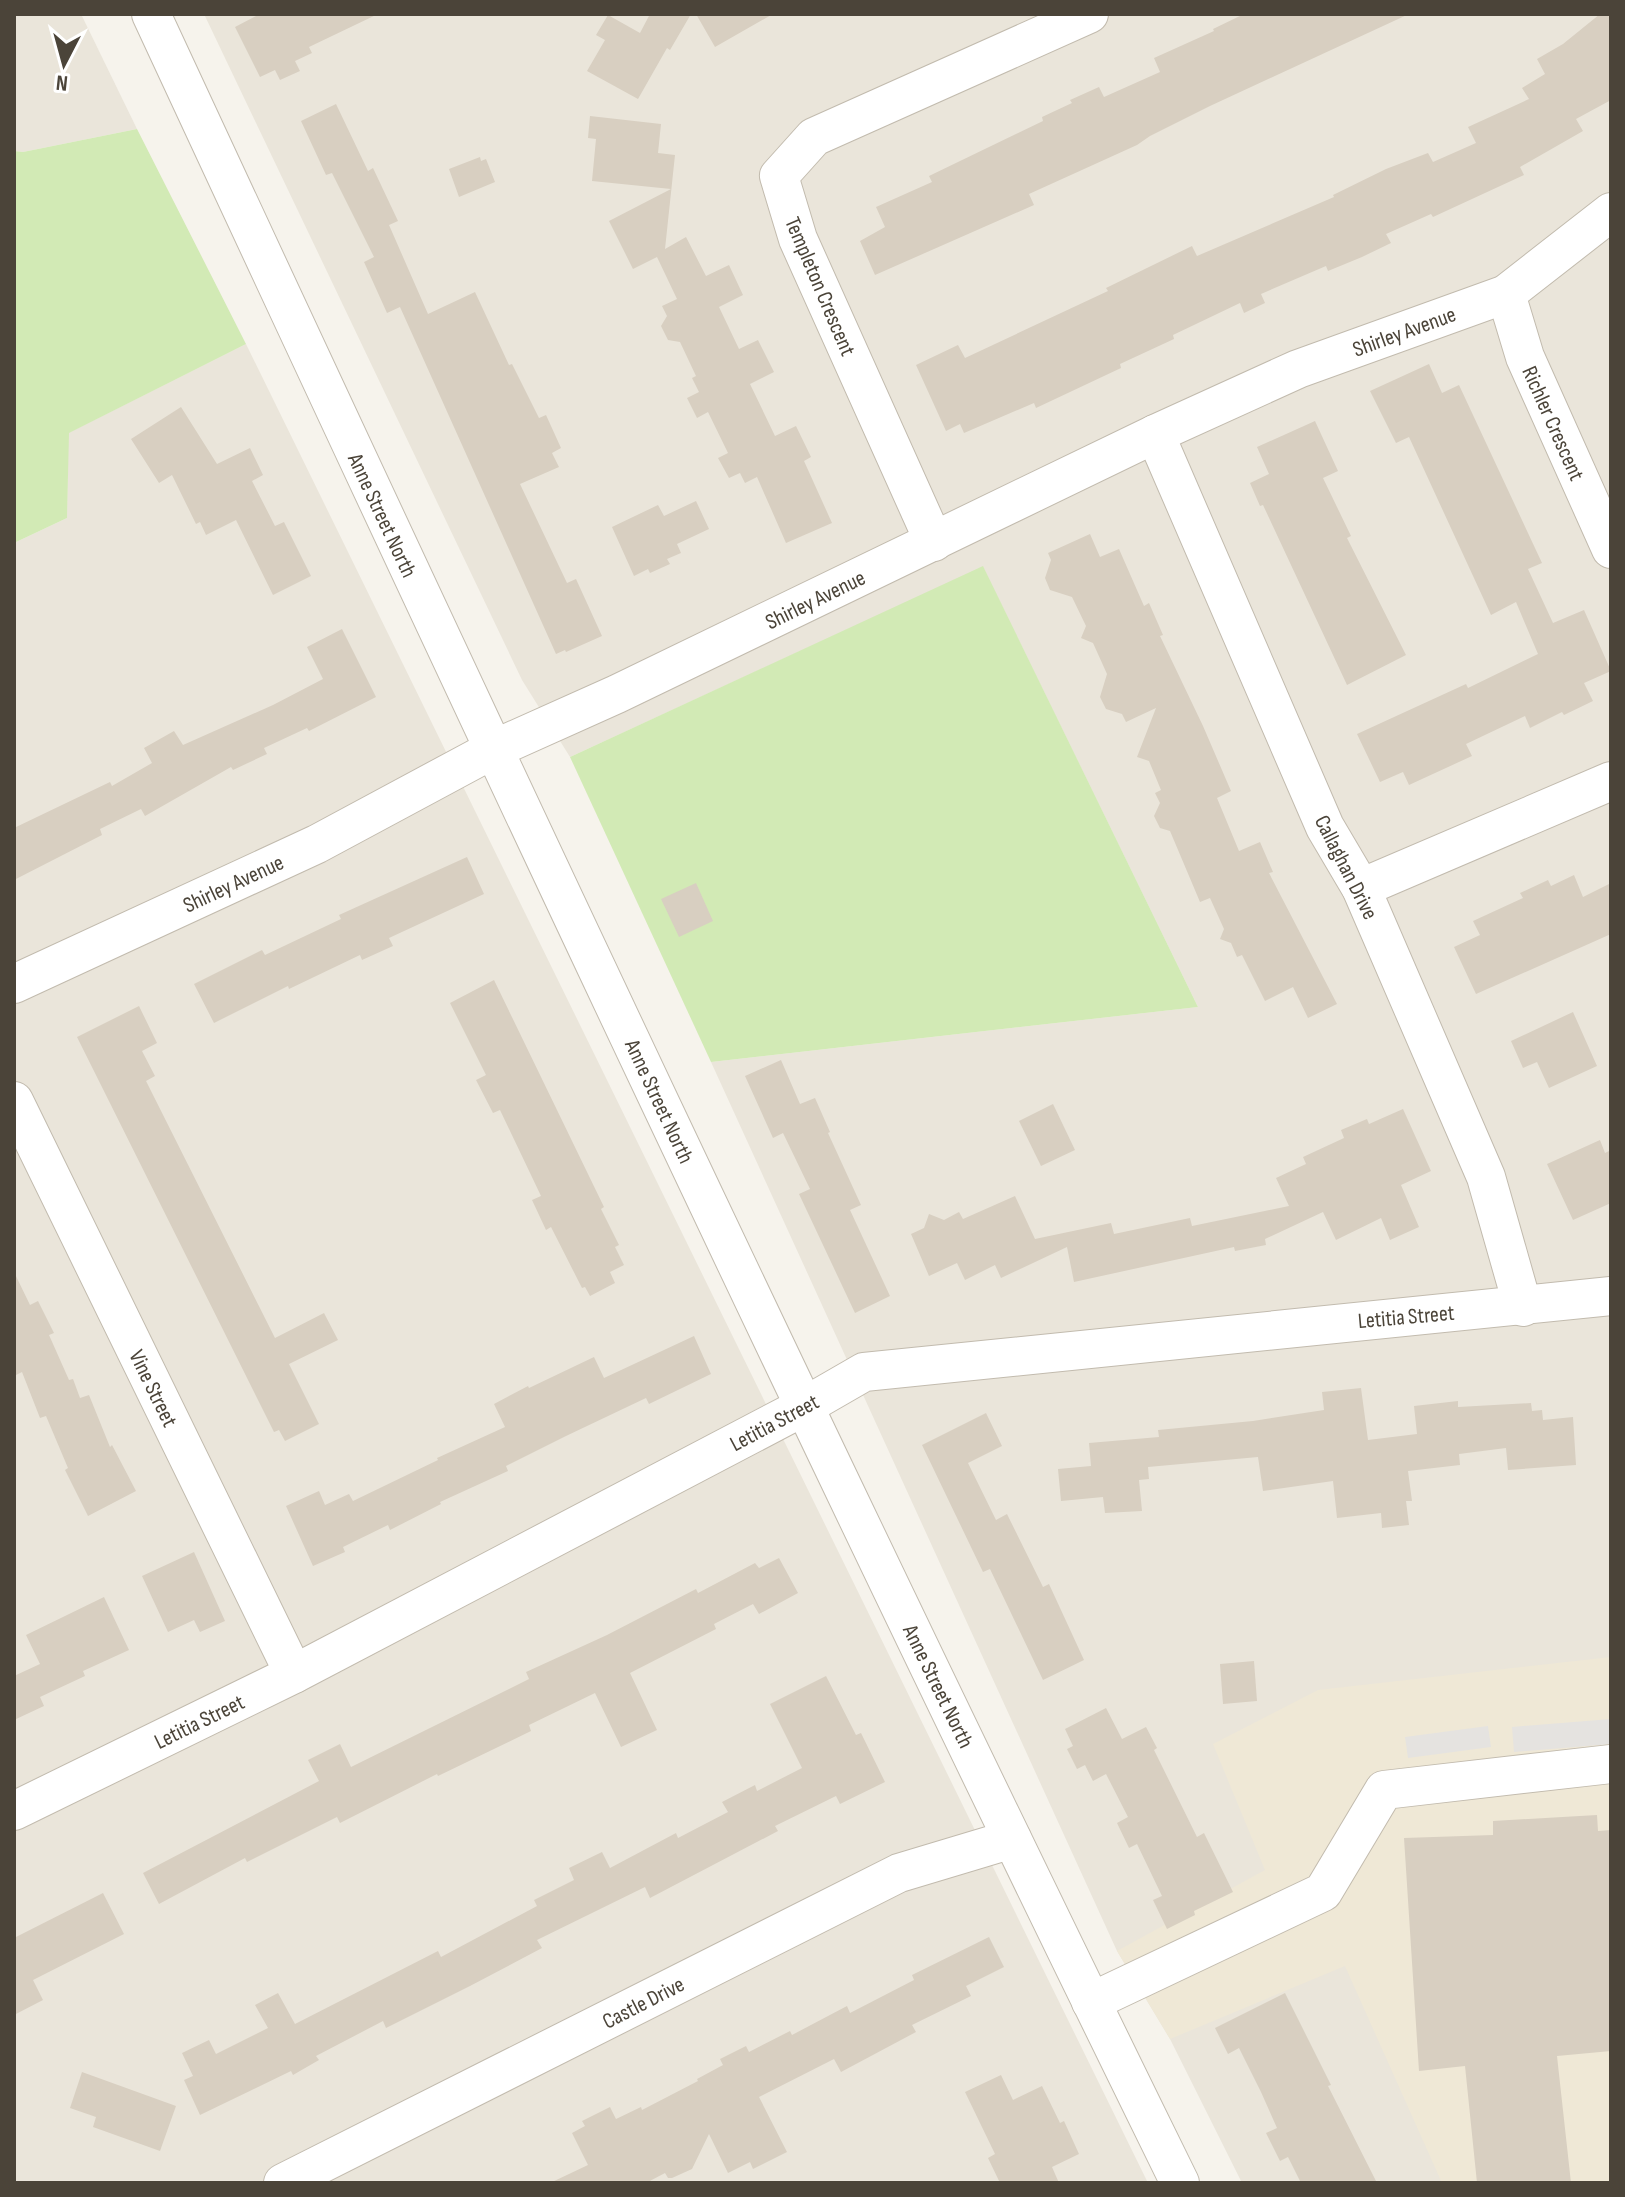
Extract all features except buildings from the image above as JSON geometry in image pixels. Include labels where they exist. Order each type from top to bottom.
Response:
[{"type":"street","name":"Anne Street North","points":[[151,14],[492,750],[1012,1839],[1180,2183]]},
{"type":"street","name":"Templeton Crescent","points":[[934,542],[798,239],[779,176],[814,137],[1089,14]]},
{"type":"street","name":"Shirley Avenue","points":[[14,984],[317,844],[492,750],[617,694],[1155,434],[1298,369],[1506,294],[1611,212]]},
{"type":"street","name":"Richler Crescent","points":[[1506,294],[1525,357],[1611,549]]},
{"type":"street","name":"Callaghan Drive","points":[[1155,434],[1325,827],[1361,888],[1486,1177],[1523,1307]]},
{"type":"street","points":[[1361,888],[1611,781]]},
{"type":"street","name":"Vine Street","points":[[14,1101],[294,1674]]},
{"type":"street","name":"Letitia Street","points":[[14,1811],[294,1674],[805,1406],[864,1372],[1611,1296]]},
{"type":"street","points":[[1091,2002],[1323,1892],[1384,1790],[1611,1764]]},
{"type":"street","name":"Castle Drive","points":[[283,2183],[899,1873],[1012,1839]]},
{"type":"shaded area","points":[[14,14],[81,14],[137,129],[23,152],[14,151]]},
{"type":"shaded area","points":[[204,14],[1611,14],[1611,2183],[1242,2183],[1170,2039],[1117,1951],[711,1062],[1198,1007],[983,567],[570,757],[522,680]]},
{"type":"shaded area","points":[[246,344],[1148,2183],[14,2183],[14,543],[67,518],[68,433]]},
{"type":"shaded area","points":[[1611,1657],[1611,2183],[1442,2183],[1345,1966],[1170,2039],[1117,1951],[1265,1870],[1213,1744],[1318,1690]]},
{"type":"shaded area","points":[[1611,1719],[1611,1744],[1514,1752],[1512,1727]]},
{"type":"shaded area","points":[[1488,1726],[1491,1747],[1408,1758],[1405,1737]]},
{"type":"green space","points":[[137,129],[246,344],[69,433],[67,518],[14,543],[14,151],[23,152]]},
{"type":"green space","points":[[983,566],[1198,1007],[711,1062],[570,757]]}]
